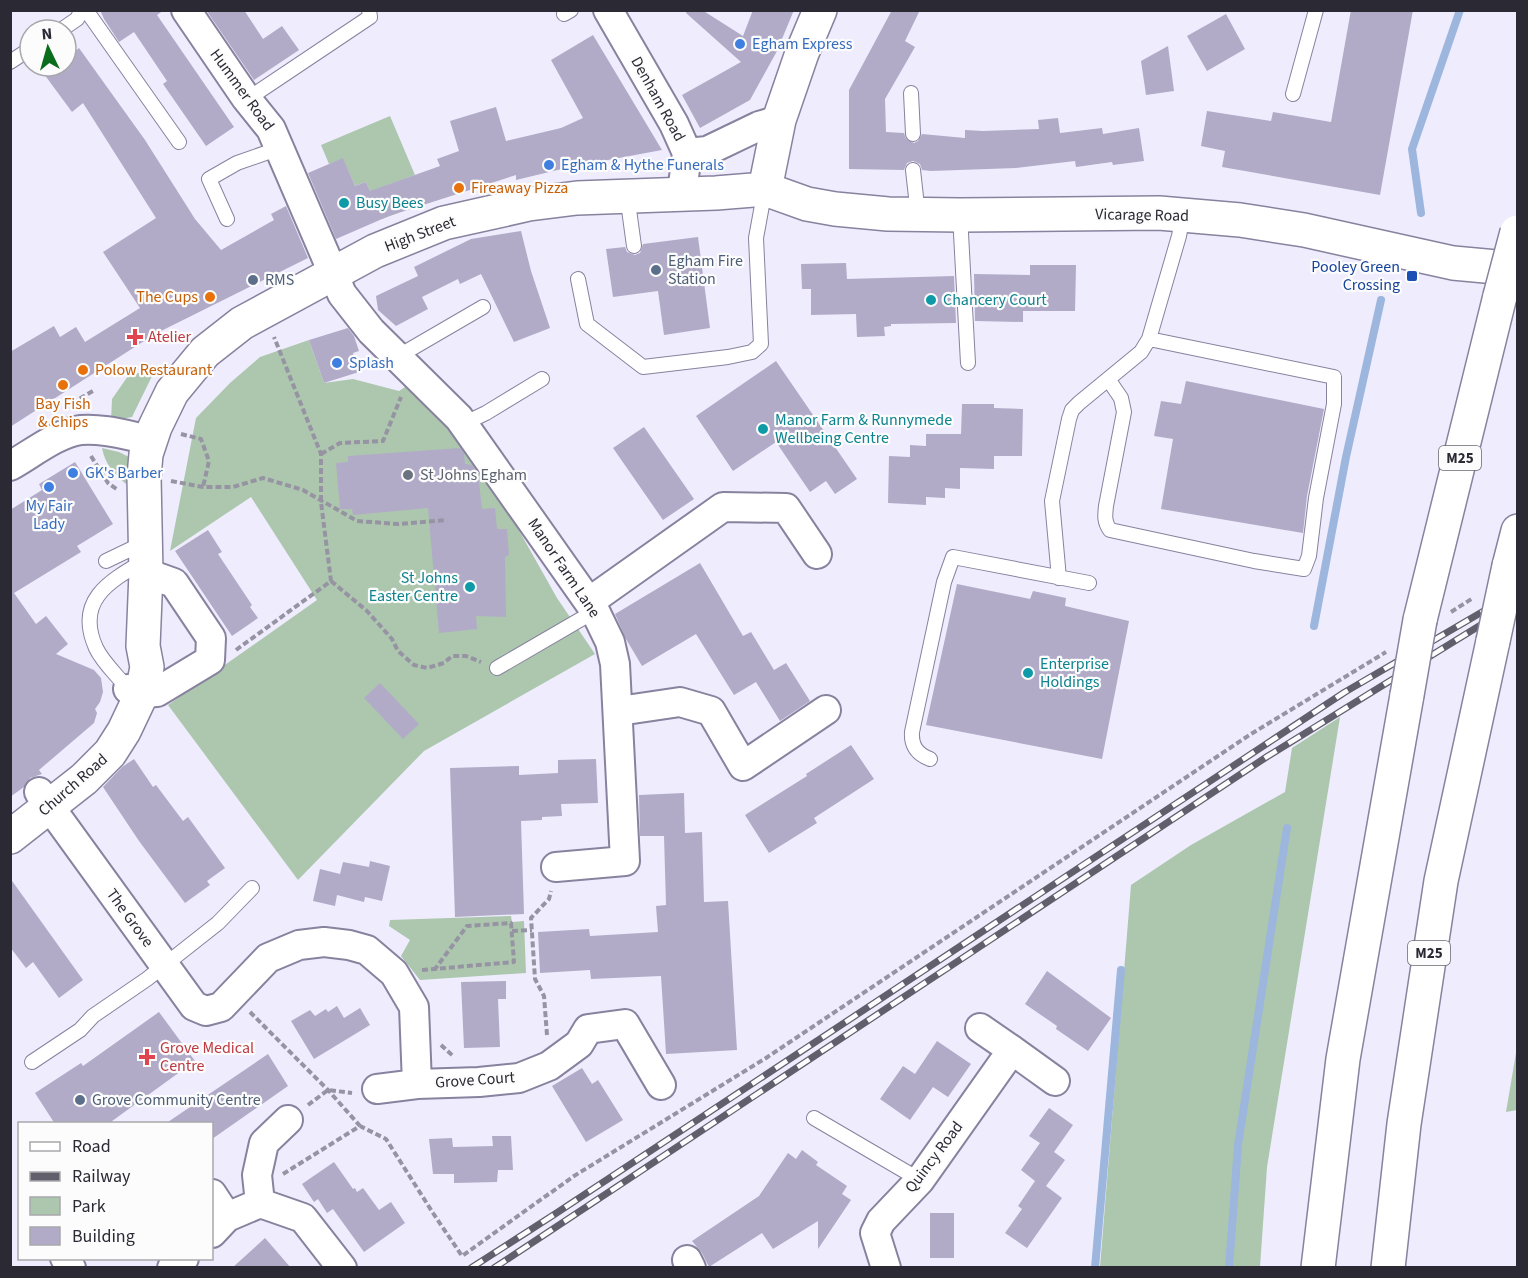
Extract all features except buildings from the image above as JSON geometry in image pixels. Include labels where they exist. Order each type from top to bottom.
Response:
[{"type":"main road","points":[[765,189],[779,120],[802,52],[820,10]]},
{"type":"main road","name":"High Street","points":[[165,442],[168,400],[189,369],[222,337],[264,310],[375,251],[444,223],[529,204],[577,198],[765,189]]},
{"type":"main road","name":"Vicarage Road","points":[[765,189],[807,204],[835,209],[918,215],[1149,213],[1240,220],[1304,230],[1453,263],[1518,269]]},
{"type":"main road","name":"M25","points":[[1317,1268],[1343,1059],[1407,695],[1434,617],[1500,296],[1517,231]]},
{"type":"main road","name":"Church Road","points":[[10,813],[45,800],[84,779],[111,753],[124,731],[135,691],[147,667],[143,646],[146,454],[165,442]]},
{"type":"main road","name":"M25","points":[[1388,1268],[1404,1124],[1440,881],[1518,531]]},
{"type":"main road","name":"Church Road","points":[[10,837],[45,800]]},
{"type":"street","name":"Hummer Road","points":[[186,10],[246,98],[271,129],[334,273]]},
{"type":"street","name":"Denham Road","points":[[608,10],[674,124],[687,153],[682,193]]},
{"type":"street","points":[[687,153],[707,151],[759,126],[779,120]]},
{"type":"street","name":"Manor Farm Lane","points":[[334,273],[342,294],[371,332],[463,424],[592,606],[610,642],[615,664],[619,711],[626,861],[556,867]]},
{"type":"street","points":[[10,466],[64,435],[81,430],[165,442]]},
{"type":"street","points":[[592,606],[723,507],[786,508],[818,554]]},
{"type":"street","points":[[135,691],[157,692],[210,660],[211,638],[174,584],[146,560]]},
{"type":"street","points":[[619,711],[680,702],[711,711],[743,766],[826,710]]},
{"type":"street","name":"The Grove","points":[[45,800],[194,1006],[206,1011],[221,1007],[233,994]]},
{"type":"street","name":"Grove Court","points":[[233,994],[268,958],[299,945],[324,942],[367,950],[394,973],[414,1007],[417,1084]]},
{"type":"street","name":"Grove Court","points":[[377,1089],[417,1084],[519,1078],[549,1066],[579,1044],[588,1029],[626,1024],[661,1086]]},
{"type":"street","points":[[980,1028],[1055,1081]]},
{"type":"street","name":"Quincy Road","points":[[886,1268],[875,1233],[881,1221],[920,1180],[1012,1050]]},
{"type":"street","points":[[260,1203],[257,1175],[264,1143],[288,1120]]},
{"type":"street","points":[[217,1214],[260,1203],[303,1218],[342,1268]]},
{"type":"lane","points":[[84,10],[178,142]]},
{"type":"lane","points":[[246,98],[356,32],[370,17],[369,10]]},
{"type":"lane","points":[[1293,94],[1316,10]]},
{"type":"lane","points":[[911,93],[913,134]]},
{"type":"lane","points":[[227,219],[209,179],[237,163],[280,148]]},
{"type":"lane","points":[[913,170],[918,215]]},
{"type":"lane","points":[[578,279],[587,324],[643,367],[709,360],[752,352],[761,344],[756,238],[765,189]]},
{"type":"lane","points":[[627,195],[634,246]]},
{"type":"lane","points":[[960,215],[968,363]]},
{"type":"lane","points":[[1059,578],[1052,501],[1072,410],[1141,352],[1149,339],[1183,215]]},
{"type":"lane","points":[[407,366],[483,307]]},
{"type":"lane","points":[[1108,379],[1122,398],[1124,412],[1106,506],[1106,524],[1110,530],[1305,569],[1334,404],[1334,377],[1149,339]]},
{"type":"lane","points":[[463,424],[486,413],[542,379]]},
{"type":"lane","points":[[106,561],[131,549],[146,560],[117,577],[97,594],[90,613],[90,628],[96,648],[135,691]]},
{"type":"lane","points":[[930,759],[917,751],[912,732],[944,582],[953,557],[1089,583]]},
{"type":"lane","points":[[497,668],[592,606]]},
{"type":"lane","points":[[32,1062],[80,1030],[93,1016],[218,923],[252,888]]},
{"type":"lane","points":[[814,1118],[920,1180]]},
{"type":"path","points":[[264,310],[321,454],[321,502],[331,581],[367,611],[392,639],[398,651],[414,666],[428,668],[444,663],[452,656],[466,656],[497,668]]},
{"type":"path","points":[[321,454],[340,443],[383,441],[398,401],[407,366]]},
{"type":"path","points":[[165,442],[181,434],[201,439],[209,461],[203,487]]},
{"type":"path","points":[[88,451],[108,483],[118,490],[127,492]]},
{"type":"path","points":[[167,488],[170,471]]},
{"type":"path","points":[[167,481],[203,487],[233,487],[263,478],[303,490],[357,521],[398,524],[447,520]]},
{"type":"path","points":[[235,651],[331,581]]},
{"type":"path","points":[[1434,617],[1478,595]]},
{"type":"path","points":[[233,994],[328,1090],[360,1126],[386,1139],[462,1256],[574,1176],[766,1058],[1251,734],[1389,650]]},
{"type":"path","points":[[549,1066],[544,996],[535,979],[531,918],[549,898],[556,867]]},
{"type":"path","points":[[394,973],[514,963],[511,923],[466,926],[435,969]]},
{"type":"path","points":[[512,931],[532,930]]},
{"type":"path","points":[[414,1027],[430,1034],[479,1082]]},
{"type":"path","points":[[260,1203],[279,1177],[360,1126]]},
{"type":"green space","points":[[390,116],[415,175],[388,185],[398,213],[382,219],[366,182],[355,186],[343,159],[329,164],[321,145]]},
{"type":"green space","points":[[309,340],[324,383],[353,379],[399,391],[411,383],[481,463],[557,598],[595,654],[424,751],[298,880],[168,705],[317,600],[251,497],[170,551],[196,418],[230,383],[260,357]]},
{"type":"green space","points":[[156,368],[132,417],[111,421],[112,399],[128,376]]},
{"type":"green space","points":[[102,448],[131,458],[132,473],[126,484],[105,459]]},
{"type":"green space","points":[[1340,717],[1267,1167],[1260,1267],[1100,1267],[1131,885],[1191,845],[1285,792],[1292,748]]},
{"type":"green space","points":[[511,916],[512,922],[524,921],[526,973],[420,980],[401,956],[410,940],[389,926],[390,920]]},
{"type":"green space","points":[[1517,1047],[1517,1110],[1506,1112]]},
{"type":"waterway","points":[[1421,213],[1412,149],[1460,10]]},
{"type":"waterway","points":[[1314,626],[1346,457],[1381,300]]},
{"type":"waterway","points":[[1229,1268],[1238,1145],[1287,828]]},
{"type":"waterway","points":[[1095,1268],[1121,970]]},
{"type":"railway","points":[[471,1268],[1345,692],[1518,591]]},
{"type":"railway","points":[[494,1268],[1268,756],[1518,602]]},
{"type":"place","name":"Egham Express","points":[[740,44]]},
{"type":"place","name":"Egham & Hythe Funerals","points":[[549,165]]},
{"type":"place","name":"Fireaway Pizza","points":[[459,188]]},
{"type":"place","name":"Busy Bees","points":[[344,203]]},
{"type":"place","name":"Egham Fire Station","points":[[656,270]]},
{"type":"place","name":"Pooley Green Crossing","points":[[1412,276]]},
{"type":"place","name":"RMS","points":[[253,280]]},
{"type":"place","name":"The Cups","points":[[210,297]]},
{"type":"place","name":"Chancery Court","points":[[931,300]]},
{"type":"place","name":"Atelier","points":[[135,337]]},
{"type":"place","name":"Splash","points":[[337,363]]},
{"type":"place","name":"Polow Restaurant","points":[[83,370]]},
{"type":"place","name":"Bay Fish & Chips","points":[[63,385]]},
{"type":"place","name":"Manor Farm & Runnymede Wellbeing Centre","points":[[763,429]]},
{"type":"place","name":"GK's Barber","points":[[73,473]]},
{"type":"place","name":"St Johns Egham","points":[[408,475]]},
{"type":"place","name":"My Fair Lady","points":[[49,487]]},
{"type":"place","name":"St Johns Easter Centre","points":[[470,587]]},
{"type":"place","name":"Enterprise Holdings","points":[[1028,673]]},
{"type":"place","name":"Grove Medical Centre","points":[[147,1057]]},
{"type":"place","name":"Grove Community Centre","points":[[80,1100]]}]
